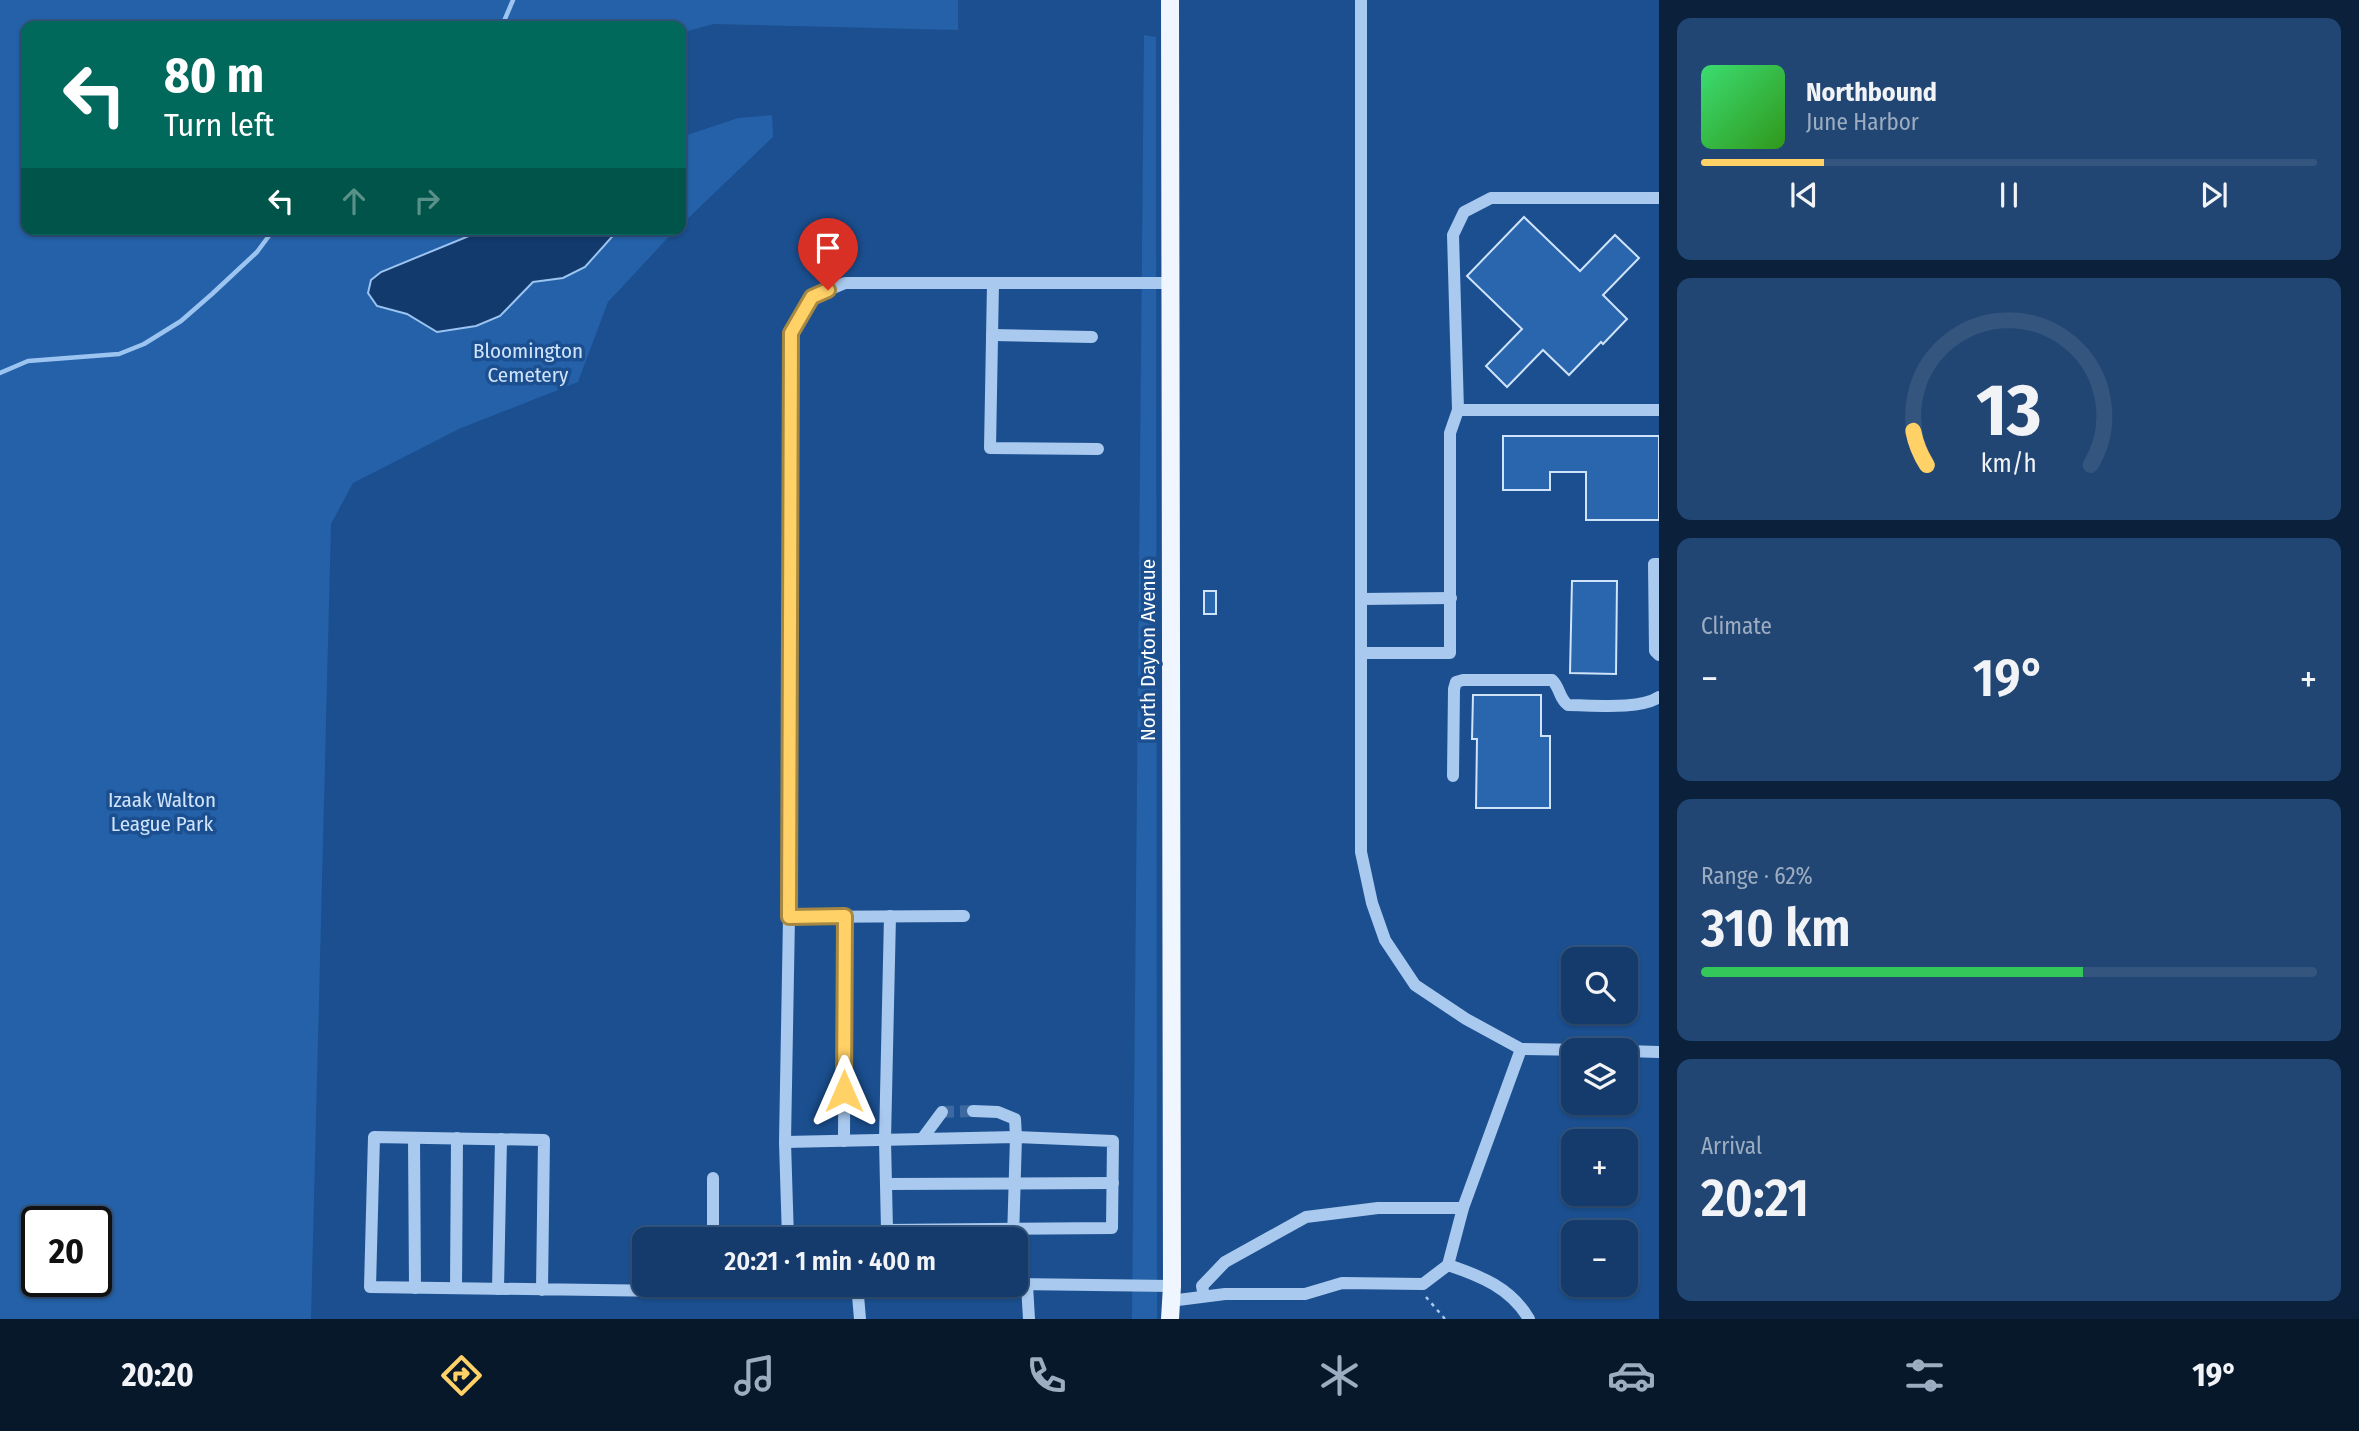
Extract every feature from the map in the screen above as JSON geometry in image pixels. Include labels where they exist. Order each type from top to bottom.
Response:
[{"type":"main road","name":"North Dayton Avenue","points":[[1170,0],[1171,1302]]},
{"type":"lane","points":[[1362,0],[1361,852],[1372,903],[1385,940],[1415,985],[1466,1019],[1521,1049],[1561,1050]]},
{"type":"lane","points":[[1361,653],[1450,653],[1450,433],[1458,410],[1453,235],[1464,212],[1491,198],[1659,198]]},
{"type":"lane","points":[[788,1227],[785,1142],[789,917],[791,333],[812,297],[845,283],[1170,283]]},
{"type":"lane","points":[[993,284],[990,448],[1098,449]]},
{"type":"lane","points":[[992,335],[1092,337]]},
{"type":"lane","points":[[1458,410],[1659,410]]},
{"type":"lane","points":[[1659,564],[1654,564],[1655,651],[1659,656]]},
{"type":"lane","points":[[1361,599],[1451,598]]},
{"type":"lane","points":[[1453,776],[1456,682],[1552,680],[1568,705],[1637,704],[1651,702],[1659,697]]},
{"type":"lane","points":[[844,1141],[845,916]]},
{"type":"lane","points":[[887,1227],[885,1140],[890,916]]},
{"type":"lane","points":[[789,917],[964,916]]},
{"type":"lane","points":[[1028,1286],[1171,1302],[1225,1294],[1305,1294],[1342,1283],[1420,1284],[1448,1265],[1464,1208],[1521,1049]]},
{"type":"lane","points":[[1638,1051],[1659,1052]]},
{"type":"lane","points":[[922,1139],[942,1111]]},
{"type":"lane","points":[[973,1111],[998,1111],[1015,1119],[1013,1227]]},
{"type":"lane","points":[[542,1290],[544,1140],[374,1137],[370,1287],[542,1290],[632,1289]]},
{"type":"lane","points":[[785,1142],[1016,1137],[1113,1141],[1112,1228],[1028,1233]]},
{"type":"lane","points":[[414,1138],[415,1288]]},
{"type":"lane","points":[[456,1289],[457,1138]]},
{"type":"lane","points":[[498,1289],[501,1139]]},
{"type":"lane","points":[[713,1178],[713,1227]]},
{"type":"lane","points":[[886,1184],[1113,1183]]},
{"type":"lane","points":[[1204,1296],[1202,1286],[1225,1262],[1306,1217],[1378,1208],[1464,1208]]},
{"type":"lane","points":[[1448,1265],[1497,1285],[1521,1305],[1529,1319]]},
{"type":"lane","points":[[858,1297],[860,1319]]},
{"type":"lane","points":[[1024,1297],[1029,1319]]},
{"type":"path","points":[[1420,1284],[1423,1293],[1445,1319]]},
{"type":"green space","points":[[0,0],[958,0],[958,30],[713,24],[686,32],[686,21],[21,21],[21,235],[670,235],[608,302],[578,382],[459,429],[353,483],[331,524],[311,1319],[0,1319]]},
{"type":"green space","points":[[1144,35],[1156,37],[1157,1319],[1132,1319]]},
{"type":"green space","points":[[772,115],[773,137],[686,220],[686,135],[738,118]]},
{"type":"shaded area","points":[[471,235],[614,235],[585,267],[563,278],[533,282],[500,316],[476,326],[437,332],[407,314],[377,306],[368,293],[371,280],[381,272]]},
{"type":"building","points":[[1524,217],[1580,271],[1615,235],[1639,258],[1603,295],[1627,319],[1603,344],[1601,342],[1569,375],[1543,350],[1507,387],[1486,366],[1522,329],[1467,276]]},
{"type":"building","points":[[1503,436],[1659,436],[1659,520],[1586,520],[1586,472],[1550,472],[1550,490],[1503,490]]},
{"type":"building","points":[[1572,581],[1617,581],[1616,674],[1570,673]]},
{"type":"building","points":[[1204,591],[1216,591],[1216,614],[1204,614]]},
{"type":"building","points":[[1473,695],[1541,695],[1541,736],[1550,736],[1550,808],[1476,808],[1477,739],[1472,739]]},
{"type":"waterway","points":[[504,21],[513,0]]},
{"type":"waterway","points":[[0,373],[28,361],[119,354],[144,344],[181,321],[257,252],[270,235]]},
{"type":"tunnel","points":[[942,1112],[973,1111]]},
{"type":"route","points":[[828,290],[812,297],[791,333],[789,917],[845,916],[844,1091]]},
{"type":"park label","name":"Bloomington Cemetery","points":[[528,363]]},
{"type":"park label","name":"Izaak Walton League Park","points":[[162,812]]}]
